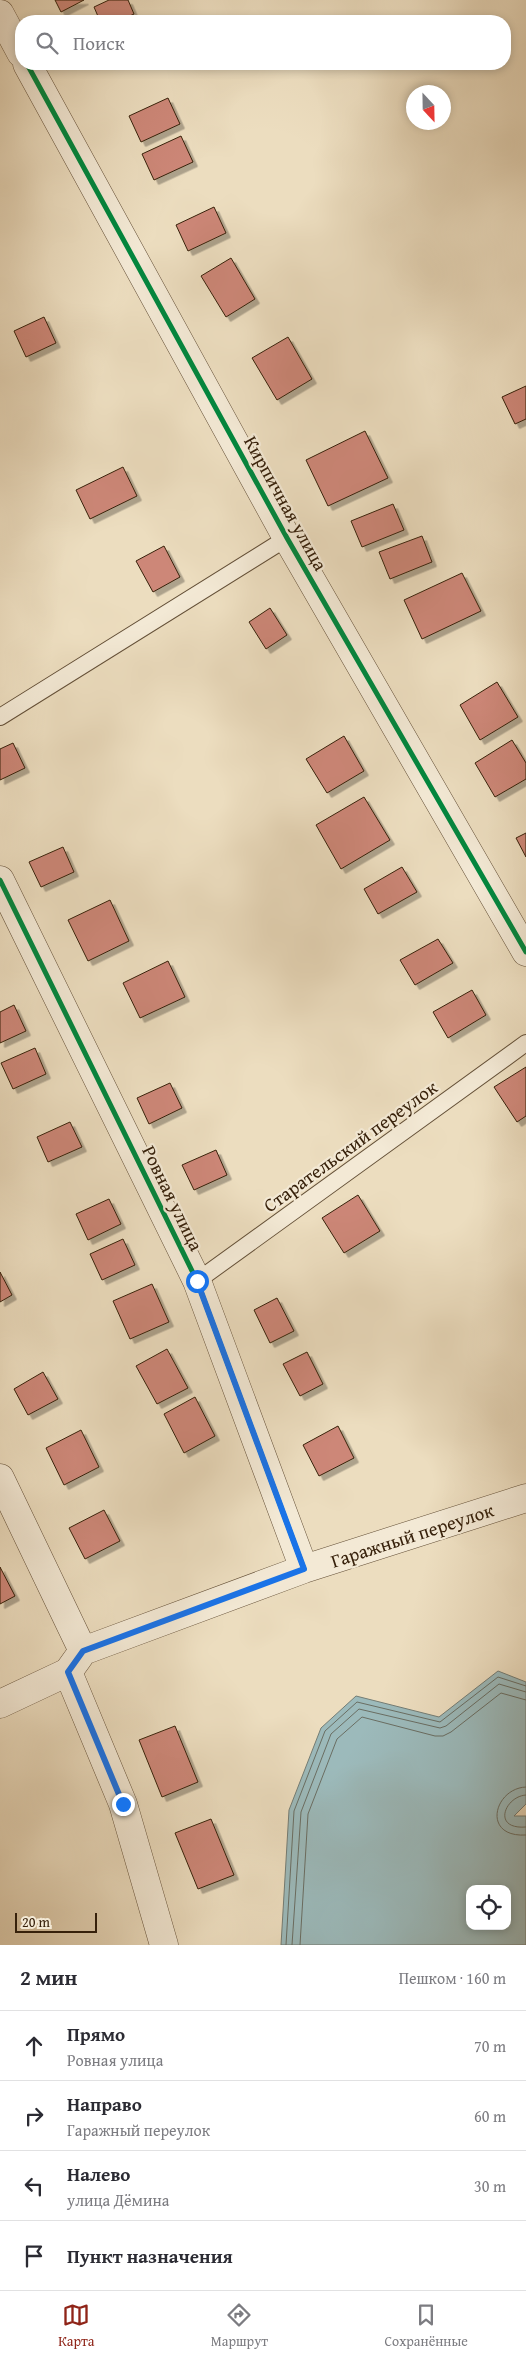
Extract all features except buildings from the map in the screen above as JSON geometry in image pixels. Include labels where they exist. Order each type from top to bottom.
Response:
[{"type":"street","points":[[0,14],[15,42]]},
{"type":"street","name":"Кирпичная улица","points":[[30,70],[287,538],[526,952]]},
{"type":"street","name":"Ровная улица","points":[[0,880],[197,1281],[304,1569]]},
{"type":"street","points":[[0,1478],[76,1662],[123,1804],[164,1945]]},
{"type":"street","name":"Гаражный переулок","points":[[0,1704],[76,1662],[304,1569],[526,1498]]},
{"type":"lane","points":[[0,717],[287,538]]},
{"type":"lane","name":"Старательский переулок","points":[[197,1281],[526,1043]]},
{"type":"water","points":[[498,1671],[526,1682],[526,1804],[514,1816],[526,1816],[526,1945],[281,1945],[289,1810],[321,1728],[356,1696],[439,1717]]},
{"type":"cycle path","points":[[30,70],[287,538],[526,952]]},
{"type":"cycle path","points":[[0,880],[197,1281],[304,1569]]},
{"type":"route","points":[[123,1804],[68,1672],[83,1651],[304,1569],[197,1281]]}]
